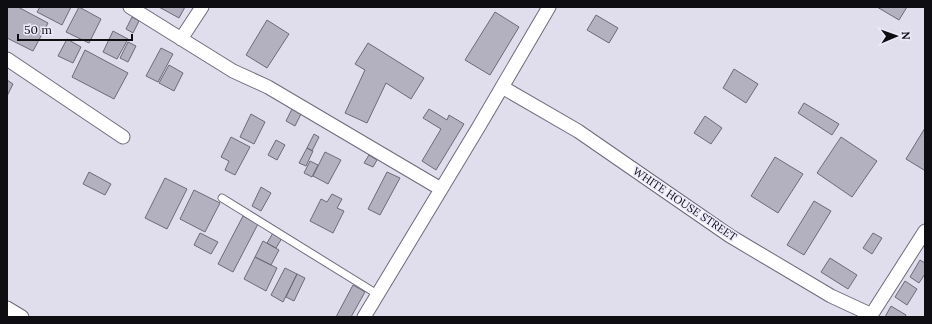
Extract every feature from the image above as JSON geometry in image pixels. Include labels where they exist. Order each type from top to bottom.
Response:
[{"type":"street","points":[[130,7],[233,71],[268,87],[441,189]]},
{"type":"street","points":[[181,39],[202,7]]},
{"type":"street","points":[[364,317],[549,7]]},
{"type":"street","points":[[7,59],[123,137]]},
{"type":"street","name":"WHITE HOUSE STREET","points":[[502,87],[578,131],[730,236],[831,296],[871,316]]},
{"type":"street","points":[[871,316],[925,232]]},
{"type":"street","points":[[7,308],[22,317]]},
{"type":"lane","points":[[222,198],[377,294]]},
{"type":"building","points":[[7,7],[18,7],[48,23],[33,51],[7,38]]},
{"type":"building","points":[[40,7],[71,7],[62,25],[37,12]]},
{"type":"building","points":[[79,7],[101,19],[89,43],[66,32]]},
{"type":"building","points":[[159,7],[185,7],[179,18]]},
{"type":"building","points":[[877,7],[907,7],[899,20]]},
{"type":"building","points":[[495,12],[519,27],[490,75],[465,60]]},
{"type":"building","points":[[596,15],[618,28],[609,43],[587,30]]},
{"type":"building","points":[[132,17],[139,21],[133,33],[126,29]]},
{"type":"building","points":[[267,20],[289,34],[267,68],[246,55]]},
{"type":"building","points":[[113,31],[128,39],[117,59],[103,52]]},
{"type":"building","points":[[67,39],[81,47],[73,63],[58,56]]},
{"type":"building","points":[[128,42],[136,46],[128,62],[120,58]]},
{"type":"building","points":[[368,43],[424,78],[411,99],[386,83],[367,123],[345,113],[365,70],[355,64]]},
{"type":"building","points":[[161,48],[173,54],[158,82],[146,76]]},
{"type":"building","points":[[85,50],[128,73],[114,99],[72,77]]},
{"type":"building","points":[[169,65],[183,73],[174,91],[159,83]]},
{"type":"building","points":[[734,69],[758,84],[746,103],[723,88]]},
{"type":"building","points":[[7,80],[13,84],[7,96]]},
{"type":"building","points":[[804,103],[839,124],[832,135],[798,113]]},
{"type":"building","points":[[292,109],[301,114],[295,126],[286,121]]},
{"type":"building","points":[[429,109],[447,120],[449,115],[464,124],[436,170],[422,161],[441,129],[423,118]]},
{"type":"building","points":[[251,114],[265,122],[254,144],[240,137]]},
{"type":"building","points":[[705,116],[722,128],[711,144],[694,133]]},
{"type":"building","points":[[925,128],[925,169],[924,170],[906,159]]},
{"type":"building","points":[[314,134],[319,137],[312,151],[307,148]]},
{"type":"building","points":[[231,137],[250,147],[235,175],[225,170],[229,161],[221,157]]},
{"type":"building","points":[[841,137],[877,161],[852,197],[817,173]]},
{"type":"building","points":[[276,140],[285,145],[277,160],[268,155]]},
{"type":"building","points":[[307,148],[313,151],[306,166],[299,163]]},
{"type":"building","points":[[325,152],[341,160],[328,184],[313,176]]},
{"type":"building","points":[[369,155],[377,160],[373,167],[364,163]]},
{"type":"building","points":[[775,157],[803,174],[778,213],[751,196]]},
{"type":"building","points":[[310,161],[318,165],[312,177],[304,173]]},
{"type":"building","points":[[89,172],[111,184],[105,195],[83,184]]},
{"type":"building","points":[[387,172],[400,178],[380,215],[368,209]]},
{"type":"building","points":[[165,178],[187,189],[167,229],[145,218]]},
{"type":"building","points":[[261,187],[271,193],[261,211],[252,206]]},
{"type":"building","points":[[194,190],[220,203],[205,232],[180,219]]},
{"type":"building","points":[[332,194],[342,199],[337,208],[344,211],[333,233],[310,221],[321,199],[327,202]]},
{"type":"building","points":[[814,201],[831,211],[804,255],[787,245]]},
{"type":"building","points":[[243,216],[258,224],[233,272],[218,264]]},
{"type":"building","points":[[200,233],[218,242],[211,254],[194,245]]},
{"type":"building","points":[[273,233],[282,238],[276,248],[267,243]]},
{"type":"building","points":[[873,233],[882,238],[872,254],[863,248]]},
{"type":"building","points":[[263,241],[279,250],[271,265],[255,257]]},
{"type":"building","points":[[255,257],[277,268],[266,291],[244,279]]},
{"type":"building","points":[[830,258],[857,275],[848,289],[821,272]]},
{"type":"building","points":[[920,260],[925,263],[925,274],[919,283],[910,277]]},
{"type":"building","points":[[285,268],[297,274],[283,302],[271,295]]},
{"type":"building","points":[[297,274],[305,278],[294,301],[286,297]]},
{"type":"building","points":[[905,281],[917,289],[907,305],[895,297]]},
{"type":"building","points":[[353,285],[365,292],[351,317],[336,317]]},
{"type":"building","points":[[891,306],[906,315],[905,317],[885,317]]}]
